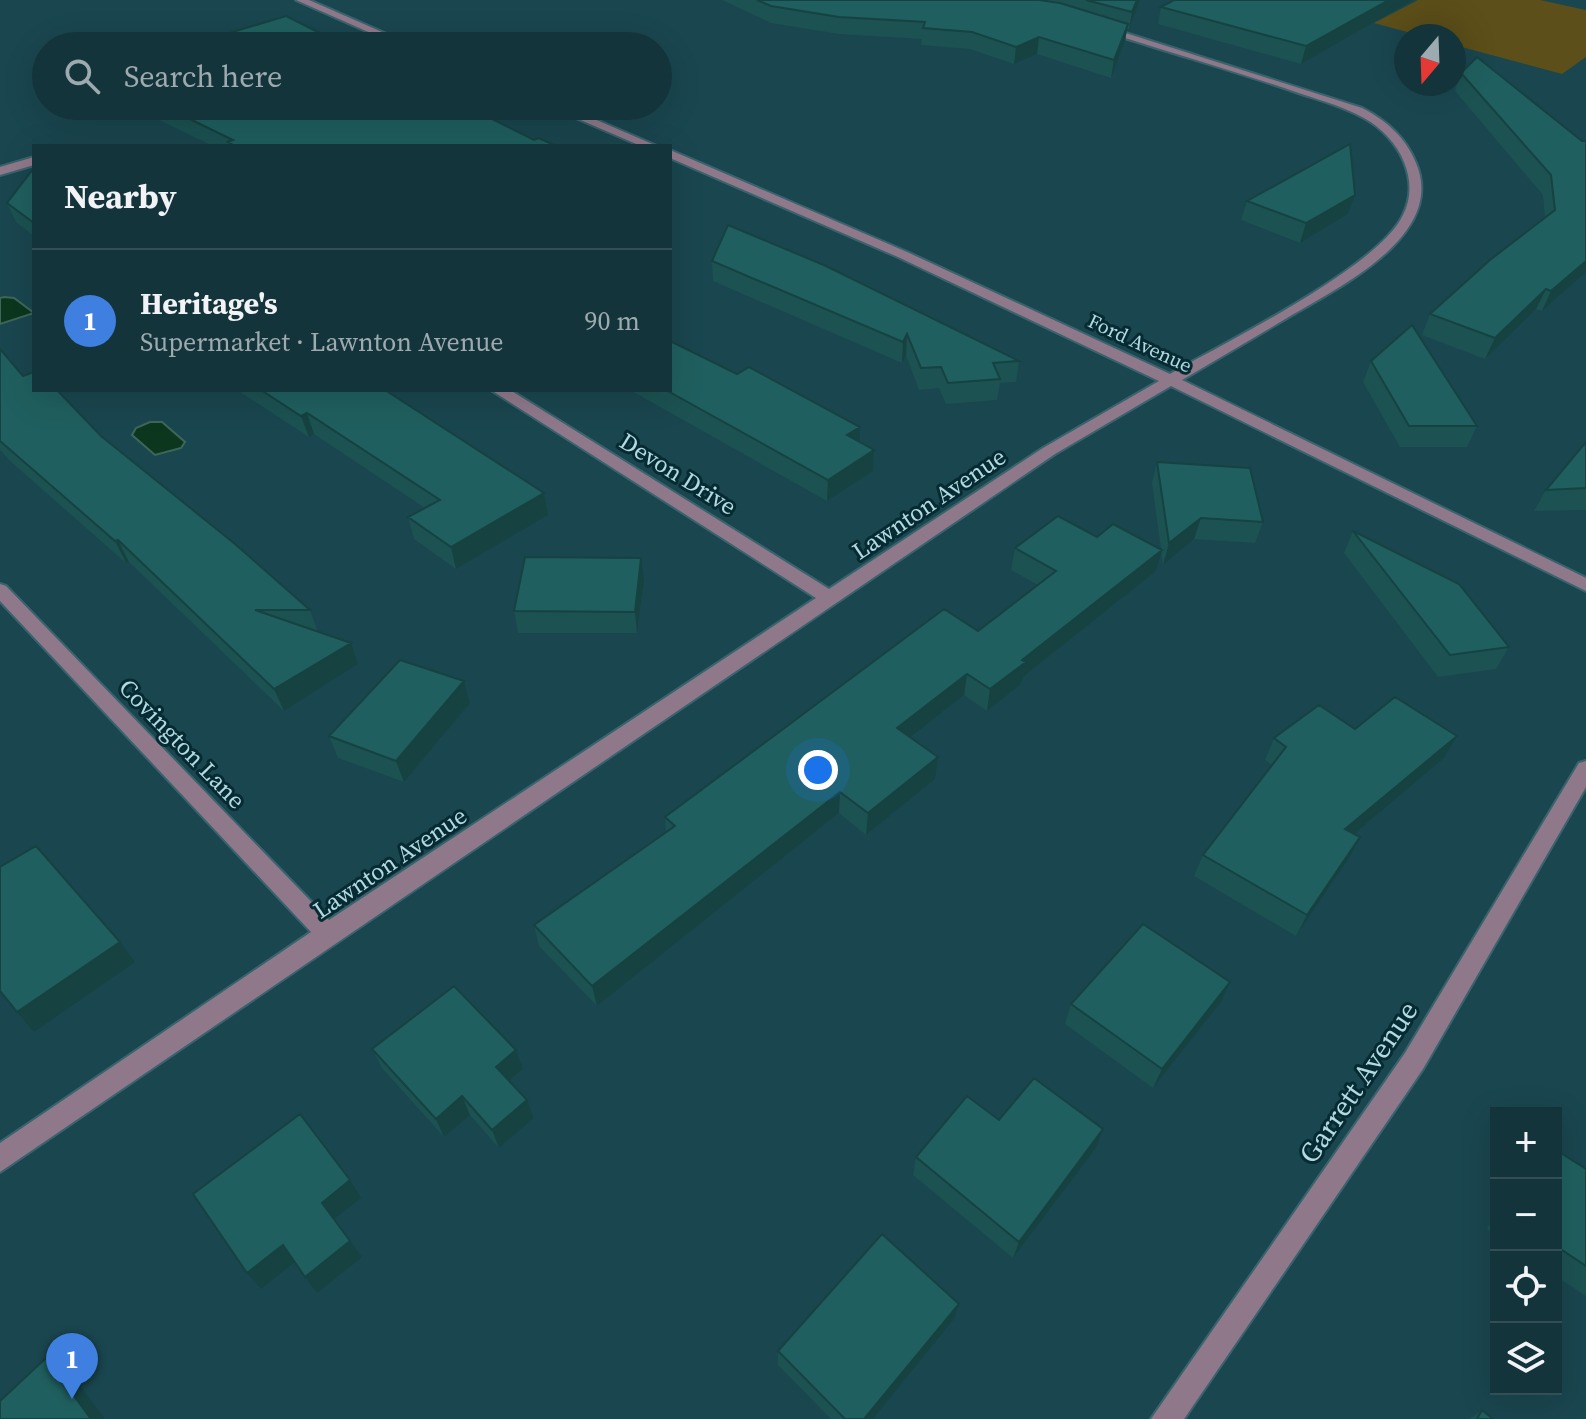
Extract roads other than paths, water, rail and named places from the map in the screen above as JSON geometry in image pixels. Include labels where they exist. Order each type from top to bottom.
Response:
[{"type":"street","points":[[301,0],[376,32]]},
{"type":"street","name":"Lawnton Avenue","points":[[0,1159],[327,934],[1049,451],[1174,381],[1387,250],[1410,215],[1416,198],[1416,180],[1400,146],[1387,129],[1365,114],[1272,80],[1083,21]]},
{"type":"street","points":[[588,120],[646,144]]},
{"type":"street","name":"Ford Avenue","points":[[672,155],[836,222],[1174,381],[1586,585]]},
{"type":"street","points":[[0,171],[32,162]]},
{"type":"street","name":"Devon Drive","points":[[502,392],[831,599]]},
{"type":"street","name":"Covington Lane","points":[[0,590],[327,934]]},
{"type":"street","name":"Garrett Avenue","points":[[1166,1419],[1414,1061],[1586,769]]},
{"type":"place","name":"Heritage's","points":[[72,1399]]}]
